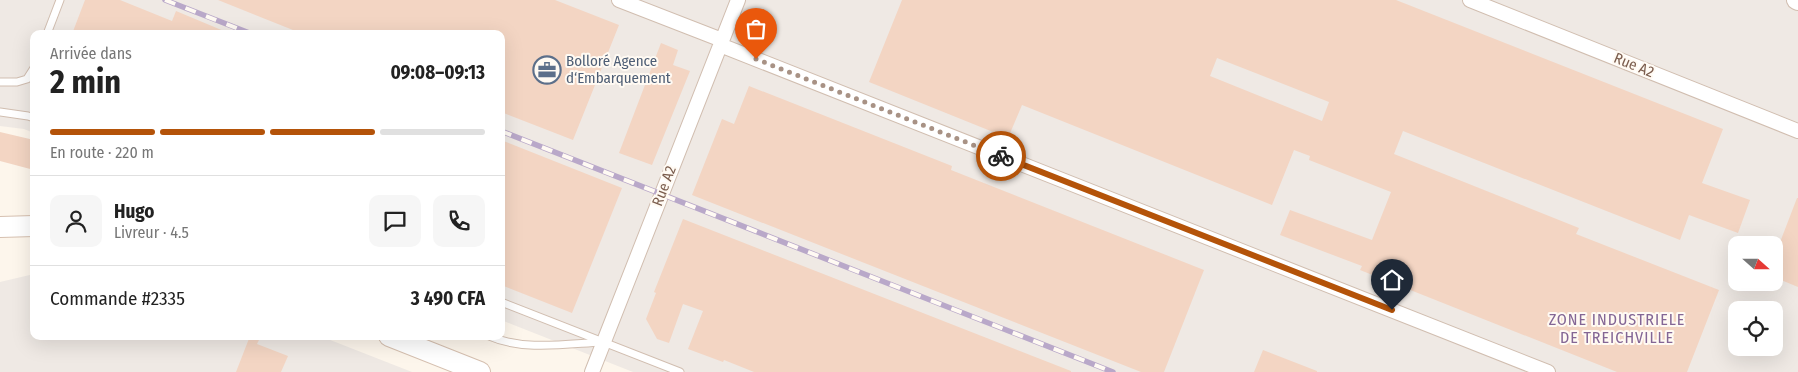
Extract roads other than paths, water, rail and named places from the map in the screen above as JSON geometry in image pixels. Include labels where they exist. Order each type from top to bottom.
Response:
[{"type":"main road","points":[[0,227],[30,226]]},
{"type":"main road","points":[[399,340],[480,372]]},
{"type":"street","points":[[619,0],[1548,372]]},
{"type":"street","name":"Rue A2","points":[[592,372],[738,0]]},
{"type":"street","name":"Rue A2","points":[[1470,0],[1798,131]]},
{"type":"lane","points":[[49,30],[60,0]]},
{"type":"lane","points":[[0,82],[16,82],[27,79],[30,74]]},
{"type":"lane","points":[[0,112],[30,117]]},
{"type":"lane","points":[[505,304],[680,372]]},
{"type":"lane","points":[[504,340],[516,343],[546,345],[603,342]]},
{"type":"railway","points":[[165,0],[242,30]]},
{"type":"railway","points":[[505,133],[1113,372]]},
{"type":"place","name":"Bolloré Agence d‘Embarquement","points":[[547,70]]},
{"type":"district","name":"ZONE INDUSTRIELE DE TREICHVILLE","points":[[1617,328]]}]
